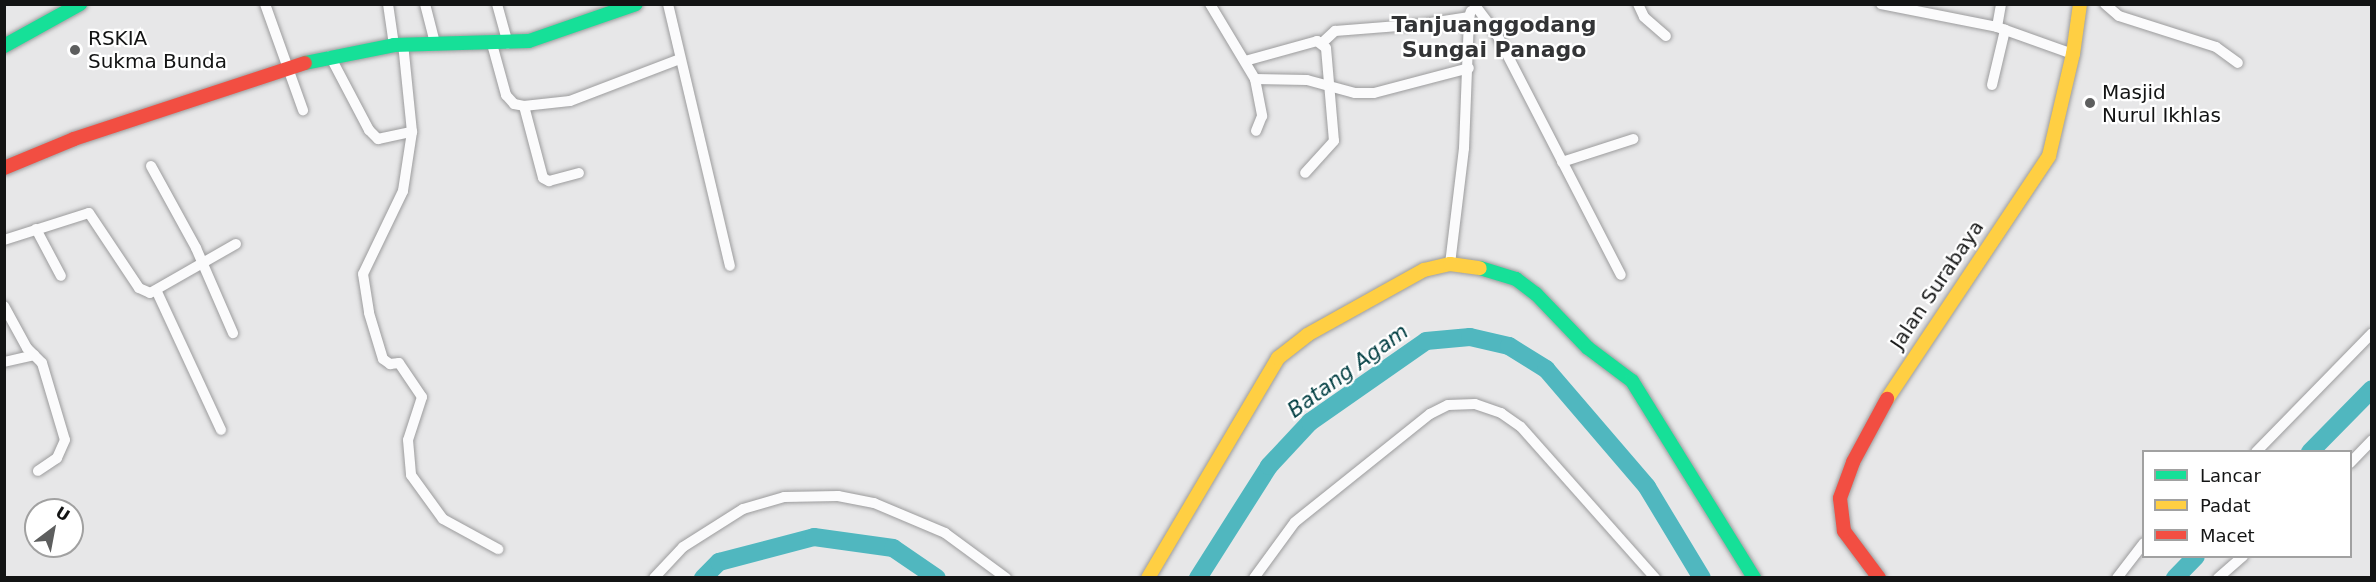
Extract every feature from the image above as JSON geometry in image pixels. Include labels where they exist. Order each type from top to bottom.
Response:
[{"type":"main road","points":[[4,34],[56,4]]},
{"type":"main road","points":[[4,46],[80,4]]},
{"type":"main road","points":[[4,168],[74,139],[288,66],[398,44],[508,44],[529,41],[636,4]]},
{"type":"main road","name":"Jalan Surabaya","points":[[1879,578],[1844,531],[1839,514],[1840,498],[1853,462],[1898,379],[2049,156],[2073,54],[2080,4]]},
{"type":"main road","points":[[1148,578],[1278,358],[1307,335],[1360,303],[1424,270],[1450,264],[1496,270],[1516,279],[1536,294],[1588,348],[1632,381],[1754,578]]},
{"type":"street","points":[[265,4],[303,110]]},
{"type":"street","points":[[388,4],[398,44],[412,132],[403,191],[363,274],[369,313],[383,358],[390,364],[399,363],[422,397],[408,440],[411,475],[443,519],[498,549]]},
{"type":"street","points":[[425,4],[435,43]]},
{"type":"street","points":[[497,4],[508,44]]},
{"type":"street","points":[[668,4],[730,266]]},
{"type":"street","points":[[1210,4],[1255,79],[1262,116],[1256,131]]},
{"type":"street","points":[[1450,264],[1462,168],[1469,68],[1469,17],[1474,4]]},
{"type":"street","points":[[1474,4],[1496,33],[1621,275]]},
{"type":"street","points":[[1638,4],[1644,17],[1666,36]]},
{"type":"street","points":[[1881,4],[2001,28],[2073,54]]},
{"type":"street","points":[[1992,85],[2001,28],[2001,4]]},
{"type":"street","points":[[2105,4],[2119,16],[2216,47],[2238,63]]},
{"type":"street","points":[[1322,44],[1335,31],[1469,17]]},
{"type":"street","points":[[1245,61],[1317,41],[1322,44],[1330,83],[1334,141],[1305,174]]},
{"type":"street","points":[[492,44],[506,95],[514,104],[524,106],[570,102],[680,59]]},
{"type":"street","points":[[330,56],[374,137],[412,132]]},
{"type":"street","points":[[1255,79],[1330,83],[1355,93],[1374,93],[1469,68]]},
{"type":"street","points":[[524,106],[543,178],[549,181],[579,173]]},
{"type":"street","points":[[1562,162],[1634,139]]},
{"type":"street","points":[[151,166],[202,264],[233,333]]},
{"type":"street","points":[[4,240],[89,213],[144,293],[157,292],[236,244]]},
{"type":"street","points":[[36,229],[61,276]]},
{"type":"street","points":[[157,292],[221,430]]},
{"type":"street","points":[[4,306],[45,373],[65,440],[57,458],[38,471]]},
{"type":"street","points":[[2258,450],[2372,333]]},
{"type":"street","points":[[4,362],[34,355]]},
{"type":"street","points":[[1254,578],[1295,522],[1430,414],[1448,405],[1475,404],[1501,413],[1521,427],[1655,578]]},
{"type":"street","points":[[2352,461],[2372,440]]},
{"type":"street","points":[[654,578],[683,547],[743,508],[784,497],[816,496],[874,503],[910,516],[945,533],[1006,578]]},
{"type":"street","points":[[2117,578],[2142,546]]},
{"type":"street","points":[[2218,578],[2241,558]]},
{"type":"waterway","name":"Batang Agam","points":[[1198,578],[1269,466],[1310,422],[1426,341],[1470,337],[1509,346],[1546,369],[1647,487],[1702,578]]},
{"type":"waterway","name":"Batang Agam","points":[[2312,450],[2372,389]]},
{"type":"waterway","name":"Batang Agam","points":[[703,578],[719,562],[814,537],[893,548],[937,578]]},
{"type":"waterway","name":"Batang Agam","points":[[2175,578],[2194,558]]},
{"type":"traffic: fast","points":[[4,46],[80,4]]},
{"type":"traffic: fast","points":[[305,63],[394,45],[529,41],[636,4]]},
{"type":"traffic: fast","points":[[1480,268],[1516,279],[1536,294],[1588,348],[1632,381],[1754,578]]},
{"type":"traffic: slow","points":[[1887,399],[2049,156],[2073,54],[2080,4]]},
{"type":"traffic: slow","points":[[1148,578],[1278,358],[1307,335],[1424,270],[1450,264],[1480,268]]},
{"type":"traffic: jam","points":[[4,168],[74,139],[305,63]]},
{"type":"traffic: jam","points":[[1879,578],[1844,531],[1840,498],[1853,462],[1887,399]]},
{"type":"place","name":"RSKIA Sukma Bunda","points":[[75,50]]},
{"type":"place","name":"Masjid Nurul Ikhlas","points":[[2090,103]]},
{"type":"district","name":"Tanjuanggodang Sungai Panago","points":[[1494,36]]}]
